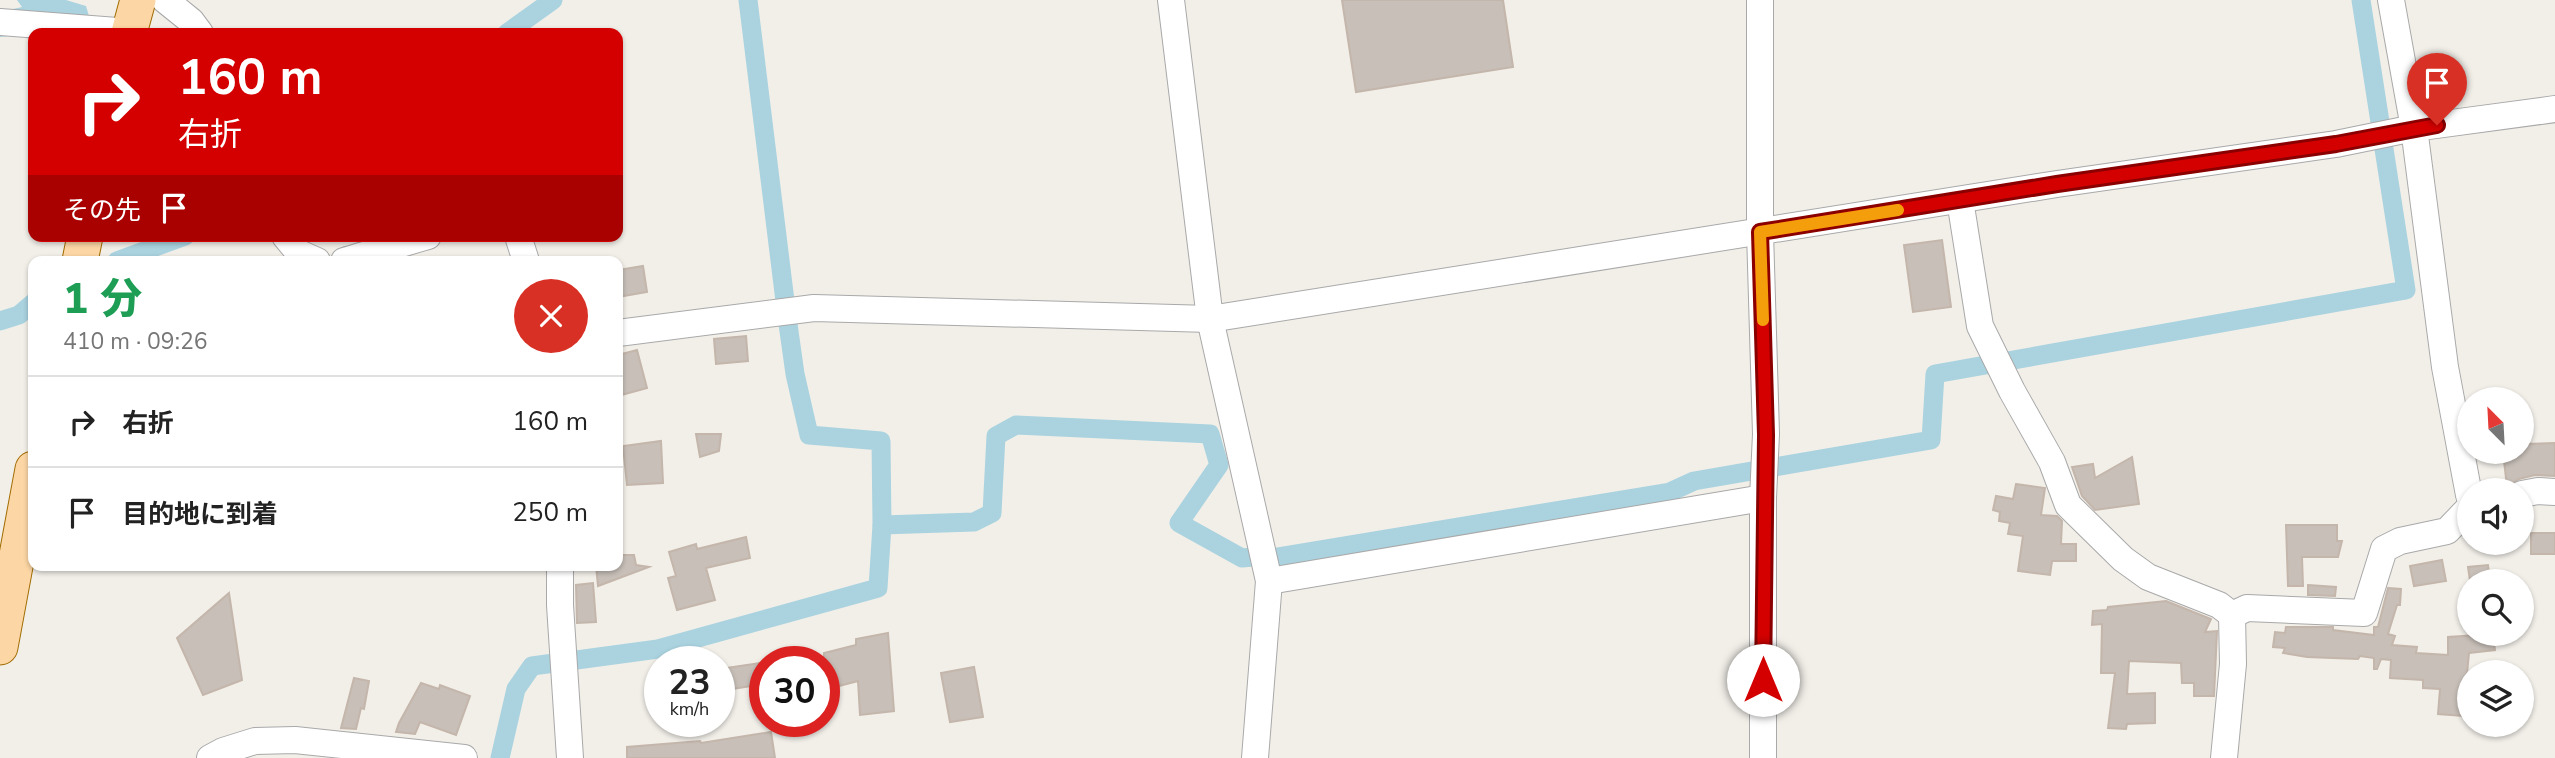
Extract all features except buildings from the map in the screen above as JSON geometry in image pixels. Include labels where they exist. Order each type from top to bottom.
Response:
[{"type":"main road","points":[[0,647],[28,496]]},
{"type":"street","points":[[165,0],[196,28]]},
{"type":"street","points":[[1171,0],[1210,319],[1269,581],[1255,758]]},
{"type":"street","points":[[1760,0],[1760,232],[1766,435],[1763,758]]},
{"type":"street","points":[[2391,0],[2414,128],[2445,367],[2466,478]]},
{"type":"street","points":[[0,22],[132,22]]},
{"type":"street","points":[[623,332],[814,308],[1210,319],[1960,200],[2336,144],[2414,128],[2555,109]]},
{"type":"street","points":[[1960,200],[1980,326],[1987,344],[2052,462],[2068,505],[2123,559],[2148,577],[2219,605],[2232,615]]},
{"type":"street","points":[[290,242],[304,256]]},
{"type":"street","points":[[365,256],[406,242]]},
{"type":"street","points":[[1269,581],[1764,491]]},
{"type":"street","points":[[2534,492],[2555,492]]},
{"type":"street","points":[[2232,615],[2247,608],[2364,613],[2384,549],[2400,541],[2447,531],[2457,521]]},
{"type":"street","points":[[560,571],[570,758]]},
{"type":"street","points":[[2224,758],[2233,664],[2232,615]]},
{"type":"street","points":[[210,758],[255,741],[295,740],[464,758]]},
{"type":"water","points":[[17,0],[66,0],[86,6],[92,26],[28,28],[28,34],[0,37],[0,12],[22,7]]},
{"type":"waterway","points":[[514,28],[553,0]]},
{"type":"waterway","points":[[748,0],[785,301]]},
{"type":"waterway","points":[[2361,0],[2380,122]]},
{"type":"waterway","points":[[1277,557],[1670,492],[1694,481],[1931,440],[1935,374],[2406,290],[2384,149]]},
{"type":"waterway","points":[[131,256],[169,242]]},
{"type":"waterway","points":[[0,321],[19,315],[28,307]]},
{"type":"waterway","points":[[500,758],[516,689],[532,666],[658,649],[878,588],[882,525],[881,441],[809,435],[795,374],[788,324]]},
{"type":"waterway","points":[[882,525],[974,522],[992,513],[996,436],[1016,425],[1210,434],[1219,465],[1179,523],[1242,558],[1253,557]]},
{"type":"slow traffic","points":[[1763,320],[1760,232],[1898,210]]},
{"type":"route","points":[[1763,680],[1763,498],[1766,435],[1760,232],[2057,184],[2336,144],[2437,125]]}]
